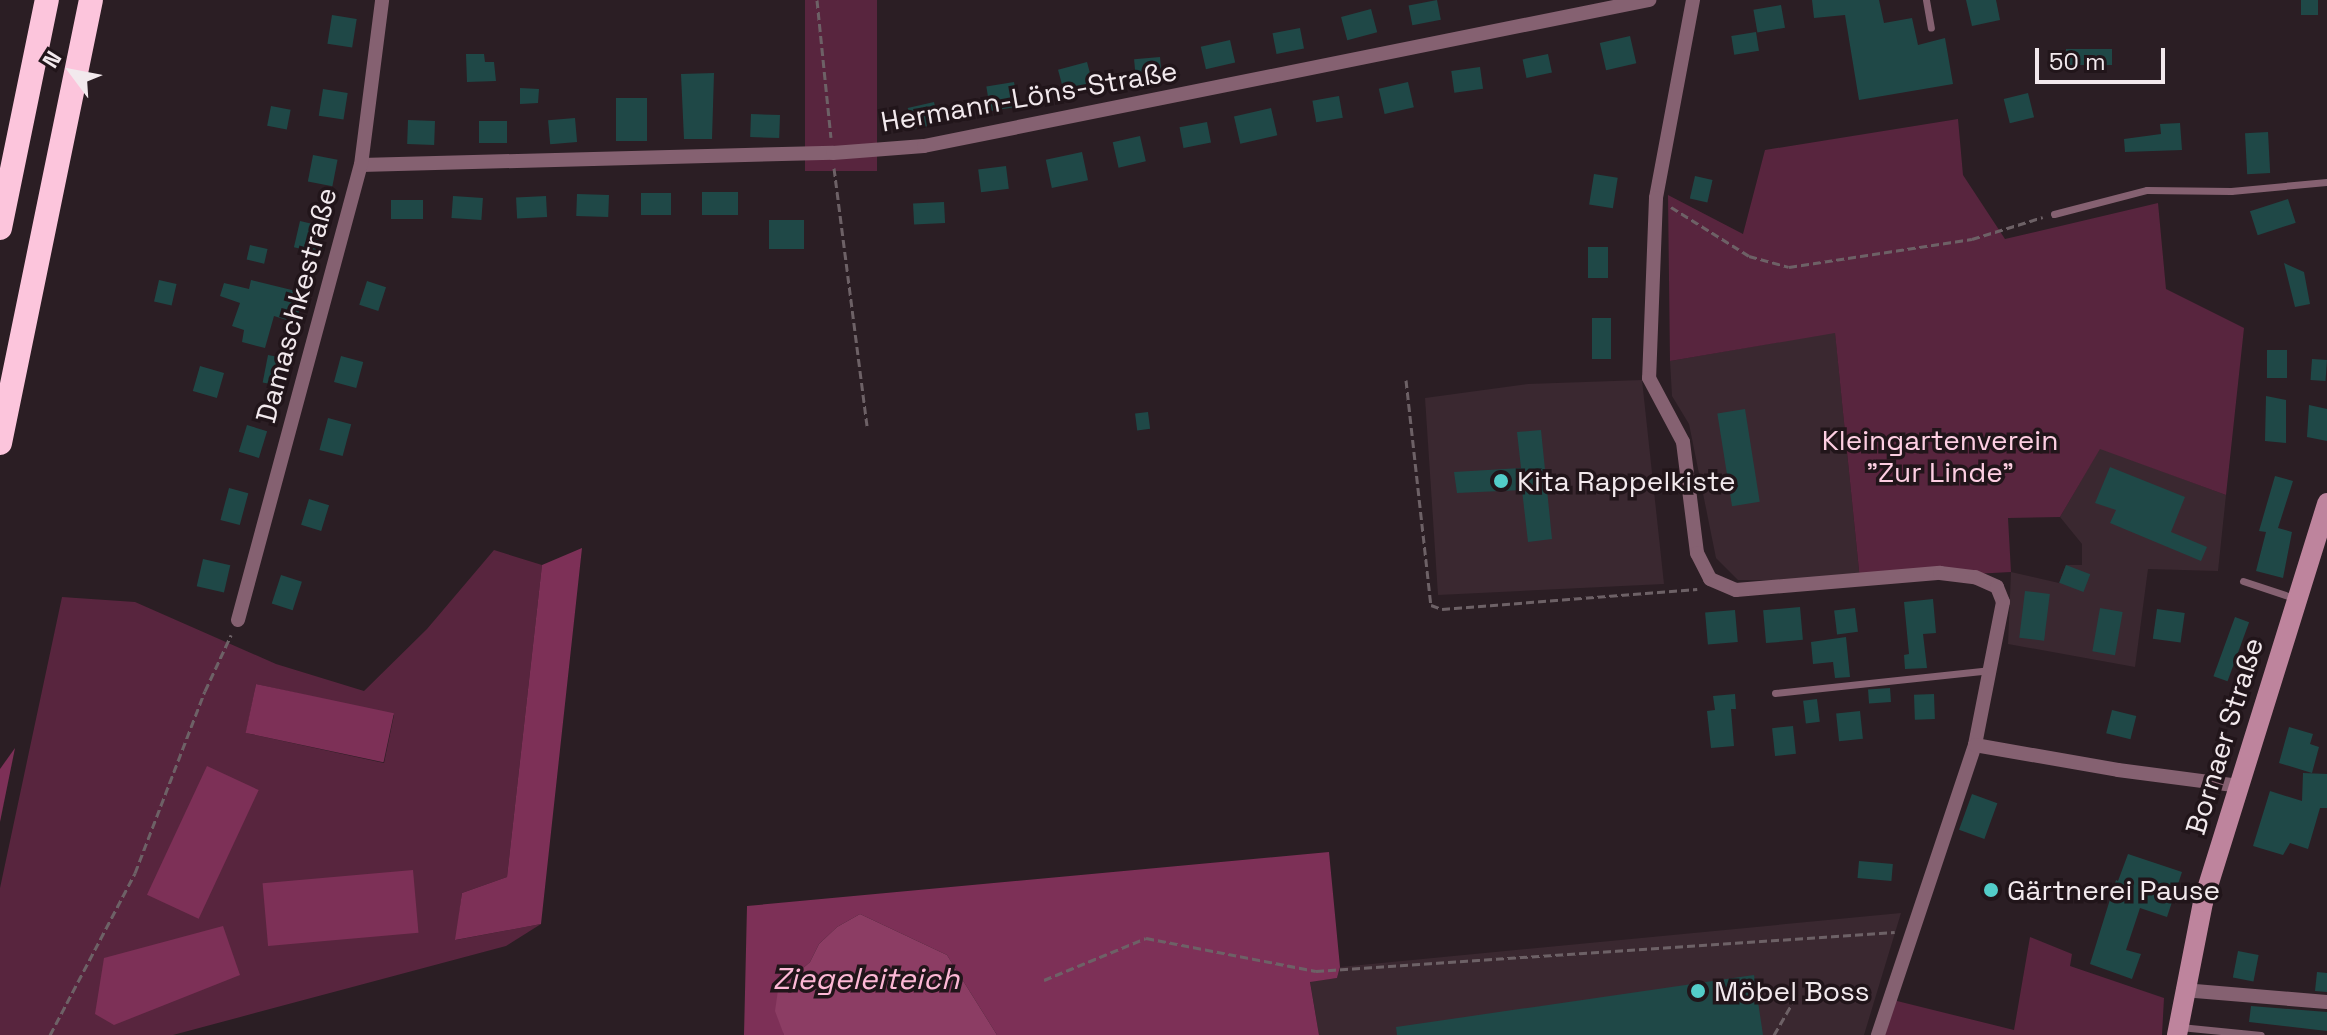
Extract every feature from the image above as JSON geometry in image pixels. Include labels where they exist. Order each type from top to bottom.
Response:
[{"type":"highway","points":[[0,228],[47,0]]},
{"type":"highway","points":[[0,443],[91,0]]},
{"type":"main road","name":"Bornaer Straße","points":[[2177,1031],[2203,902],[2327,503]]},
{"type":"street","name":"Damaschkestraße","points":[[238,620],[361,165],[382,0]]},
{"type":"street","name":"Hermann-Löns-Straße","points":[[361,165],[924,146],[1649,0]]},
{"type":"street","points":[[1693,0],[1656,198],[1649,378],[1683,442],[1697,553],[1710,579],[1736,590],[1940,573],[1975,577],[1997,587],[2003,602],[1975,745],[1878,1035]]},
{"type":"street","points":[[1975,745],[2118,770],[2239,786]]},
{"type":"street","points":[[2183,990],[2327,1002]]},
{"type":"lane","points":[[1926,0],[1931,28]]},
{"type":"lane","points":[[2054,214],[2147,190],[2231,191],[2327,182]]},
{"type":"lane","points":[[2243,581],[2295,599]]},
{"type":"lane","points":[[1775,693],[1989,670]]},
{"type":"lane","points":[[2177,1031],[2261,1035]]},
{"type":"path","points":[[817,0],[867,426]]},
{"type":"path","points":[[1656,198],[1749,256],[1789,267],[1972,239],[2054,214]]},
{"type":"path","points":[[1406,380],[1431,605],[1442,609],[1694,591],[1710,579]]},
{"type":"path","points":[[50,1035],[135,873],[205,691],[238,620]]},
{"type":"path","points":[[1044,980],[1146,938],[1316,971],[1911,931]]},
{"type":"path","points":[[1774,1035],[1792,1004]]},
{"type":"shaded area","points":[[1835,332],[1860,580],[1738,580],[1716,558],[1689,424],[1672,396],[1670,361]]},
{"type":"shaded area","points":[[1642,380],[1664,584],[1438,595],[1425,398],[1528,384]]},
{"type":"shaded area","points":[[2100,448],[2226,495],[2218,571],[2148,569],[2135,667],[2008,644],[2011,572],[2059,583],[2066,565],[2082,565],[2082,544],[2060,517]]},
{"type":"shaded area","points":[[582,548],[541,924],[455,940],[462,893],[507,877],[542,565]]},
{"type":"shaded area","points":[[256,684],[394,713],[384,762],[246,733]]},
{"type":"shaded area","points":[[15,748],[0,822],[0,769]]},
{"type":"shaded area","points":[[207,766],[259,790],[199,919],[147,895]]},
{"type":"shaded area","points":[[1329,852],[1340,967],[1337,978],[1310,982],[1319,1035],[997,1035],[947,955],[860,914],[837,927],[819,944],[810,962],[778,990],[784,1035],[744,1035],[747,906]]},
{"type":"shaded area","points":[[413,870],[418,933],[268,946],[263,883]]},
{"type":"shaded area","points":[[1901,913],[1864,1035],[1319,1035],[1310,981],[1337,978],[1340,967]]},
{"type":"shaded area","points":[[223,926],[240,975],[114,1025],[95,1014],[104,958]]},
{"type":"green space","points":[[805,0],[877,0],[877,171],[805,171]]},
{"type":"green space","name":"Kleingartenverein \"Zur Linde\"","points":[[1958,119],[1963,175],[2005,239],[2158,203],[2166,289],[2244,328],[2226,495],[2100,449],[2060,517],[2008,518],[2011,572],[1860,580],[1835,333],[1670,361],[1668,195],[1743,234],[1765,150]]},
{"type":"green space","points":[[494,550],[542,565],[507,877],[462,893],[456,940],[541,924],[506,946],[173,1035],[0,1035],[0,888],[62,597],[135,602],[276,664],[364,691],[427,629]],"holes":[[[256,684],[394,715],[384,763],[246,733]]]},
{"type":"green space","points":[[2030,937],[2072,954],[2070,966],[2164,998],[2162,1035],[1885,1035],[1893,1000],[2014,1030]]},
{"type":"water","name":"Ziegeleiteich","points":[[860,914],[947,955],[997,1035],[784,1035],[775,1011],[778,990],[810,962],[819,944],[837,927]]},
{"type":"building","points":[[1437,0],[1441,20],[1412,25],[1409,6]]},
{"type":"building","points":[[1812,0],[1879,0],[1884,23],[1912,18],[1918,45],[1945,38],[1953,84],[1859,100],[1845,15],[1814,18]]},
{"type":"building","points":[[1966,0],[1996,0],[2000,20],[1972,26]]},
{"type":"building","points":[[2301,0],[2318,0],[2318,15],[2301,15]]},
{"type":"building","points":[[1781,5],[1785,28],[1757,33],[1753,10]]},
{"type":"building","points":[[1371,9],[1377,32],[1347,40],[1341,17]]},
{"type":"building","points":[[332,15],[357,19],[352,48],[327,44]]},
{"type":"building","points":[[1300,28],[1304,49],[1277,54],[1273,33]]},
{"type":"building","points":[[1756,32],[1759,51],[1734,55],[1731,36]]},
{"type":"building","points":[[1630,36],[1636,63],[1606,70],[1600,43]]},
{"type":"building","points":[[1230,40],[1235,62],[1206,69],[1201,47]]},
{"type":"building","points":[[2066,49],[2112,49],[2112,65],[2066,65]]},
{"type":"building","points":[[466,54],[484,54],[485,62],[494,62],[496,81],[467,82]]},
{"type":"building","points":[[1548,54],[1552,73],[1527,78],[1523,59]]},
{"type":"building","points":[[1160,57],[1162,78],[1136,80],[1134,59]]},
{"type":"building","points":[[1087,62],[1094,88],[1065,96],[1058,70]]},
{"type":"building","points":[[1480,67],[1483,89],[1454,93],[1451,71]]},
{"type":"building","points":[[714,73],[712,139],[684,139],[681,74]]},
{"type":"building","points":[[1014,82],[1018,107],[990,111],[986,86]]},
{"type":"building","points":[[1408,82],[1414,107],[1385,114],[1379,89]]},
{"type":"building","points":[[520,88],[539,89],[538,103],[520,104]]},
{"type":"building","points":[[323,89],[348,93],[343,120],[319,116]]},
{"type":"building","points":[[2028,93],[2034,117],[2010,123],[2004,99]]},
{"type":"building","points":[[1339,96],[1343,118],[1316,122],[1312,101]]},
{"type":"building","points":[[616,98],[647,98],[647,141],[616,141]]},
{"type":"building","points":[[934,102],[939,123],[913,130],[908,108]]},
{"type":"building","points":[[271,106],[291,110],[287,129],[267,126]]},
{"type":"building","points":[[1271,108],[1277,135],[1240,144],[1234,117]]},
{"type":"building","points":[[751,114],[780,115],[779,138],[750,137]]},
{"type":"building","points":[[575,118],[577,142],[550,144],[548,120]]},
{"type":"building","points":[[408,120],[435,121],[434,145],[407,144]]},
{"type":"building","points":[[479,121],[507,121],[507,143],[479,143]]},
{"type":"building","points":[[1207,122],[1211,143],[1184,148],[1180,127]]},
{"type":"building","points":[[2180,123],[2182,150],[2125,152],[2124,139],[2161,134],[2160,124]]},
{"type":"building","points":[[2268,132],[2270,173],[2247,174],[2245,133]]},
{"type":"building","points":[[1140,136],[1146,161],[1119,168],[1113,142]]},
{"type":"building","points":[[1082,152],[1088,180],[1052,188],[1046,160]]},
{"type":"building","points":[[313,155],[338,160],[332,186],[308,182]]},
{"type":"building","points":[[1006,166],[1009,189],[981,192],[978,169]]},
{"type":"building","points":[[1594,174],[1618,178],[1613,208],[1589,205]]},
{"type":"building","points":[[1695,176],[1713,180],[1707,202],[1690,198]]},
{"type":"building","points":[[702,192],[738,192],[738,215],[702,215]]},
{"type":"building","points":[[641,193],[671,193],[671,215],[641,215]]},
{"type":"building","points":[[577,194],[609,195],[608,217],[576,216]]},
{"type":"building","points":[[453,196],[483,198],[481,220],[451,218]]},
{"type":"building","points":[[546,196],[547,217],[517,219],[516,198]]},
{"type":"building","points":[[2288,199],[2296,223],[2258,235],[2250,211]]},
{"type":"building","points":[[391,200],[423,200],[423,219],[391,219]]},
{"type":"building","points":[[944,202],[945,223],[914,225],[913,204]]},
{"type":"building","points":[[769,220],[804,220],[804,249],[769,249]]},
{"type":"building","points":[[300,221],[322,226],[316,252],[294,247]]},
{"type":"building","points":[[250,245],[268,249],[264,264],[247,260]]},
{"type":"building","points":[[1588,247],[1608,247],[1608,278],[1588,278]]},
{"type":"building","points":[[2284,263],[2304,272],[2310,304],[2295,307]]},
{"type":"building","points":[[159,280],[177,284],[172,305],[154,301]]},
{"type":"building","points":[[251,280],[304,293],[296,323],[274,316],[265,348],[242,342],[244,330],[232,326],[240,303],[220,296],[224,283],[249,289]]},
{"type":"building","points":[[367,281],[386,287],[378,311],[359,305]]},
{"type":"building","points":[[1592,318],[1611,318],[1611,359],[1592,359]]},
{"type":"building","points":[[2267,350],[2287,350],[2287,378],[2267,378]]},
{"type":"building","points":[[268,355],[288,359],[282,386],[263,382]]},
{"type":"building","points":[[341,356],[363,362],[356,388],[334,382]]},
{"type":"building","points":[[2312,359],[2327,360],[2325,381],[2311,380]]},
{"type":"building","points":[[200,366],[224,373],[217,398],[193,391]]},
{"type":"building","points":[[2266,396],[2286,400],[2286,443],[2265,441]]},
{"type":"building","points":[[2309,405],[2327,409],[2327,441],[2307,437]]},
{"type":"building","points":[[1745,409],[1760,502],[1732,506],[1717,413]]},
{"type":"building","points":[[1148,412],[1150,429],[1137,430],[1135,414]]},
{"type":"building","points":[[328,418],[351,424],[343,456],[319,450]]},
{"type":"building","points":[[247,425],[267,431],[259,458],[239,452]]},
{"type":"building","name":"Kita Rappelkiste","points":[[1541,430],[1552,539],[1528,542],[1522,490],[1457,493],[1454,472],[1521,468],[1517,432]]},
{"type":"building","points":[[2110,467],[2185,497],[2171,532],[2207,547],[2201,561],[2110,523],[2116,510],[2095,503]]},
{"type":"building","points":[[2275,476],[2293,481],[2278,528],[2292,532],[2283,578],[2256,571],[2266,532],[2259,531]]},
{"type":"building","points":[[229,488],[248,493],[240,525],[220,520]]},
{"type":"building","points":[[309,499],[329,505],[321,531],[301,525]]},
{"type":"building","points":[[203,559],[230,565],[224,593],[197,586]]},
{"type":"building","points":[[2066,565],[2090,574],[2083,592],[2059,583]]},
{"type":"building","points":[[281,575],[302,582],[293,610],[272,604]]},
{"type":"building","points":[[2025,591],[2050,594],[2044,641],[2019,638]]},
{"type":"building","points":[[1933,599],[1936,633],[1923,634],[1927,668],[1905,669],[1904,655],[1909,654],[1904,602]]},
{"type":"building","points":[[1800,607],[1803,640],[1766,643],[1763,610]]},
{"type":"building","points":[[1855,608],[1858,632],[1837,634],[1834,611]]},
{"type":"building","points":[[2100,608],[2123,612],[2115,655],[2092,651]]},
{"type":"building","points":[[2157,609],[2185,613],[2181,643],[2153,639]]},
{"type":"building","points":[[1735,610],[1738,642],[1708,644],[1705,613]]},
{"type":"building","points":[[2235,617],[2249,622],[2228,681],[2213,676]]},
{"type":"building","points":[[1846,637],[1850,677],[1835,678],[1833,662],[1813,664],[1811,642]]},
{"type":"building","points":[[1890,688],[1891,702],[1869,704],[1868,690]]},
{"type":"building","points":[[1735,694],[1736,709],[1731,709],[1734,746],[1711,748],[1707,711],[1715,710],[1713,696]]},
{"type":"building","points":[[1934,694],[1935,719],[1915,720],[1914,695]]},
{"type":"building","points":[[1817,699],[1820,722],[1806,724],[1803,701]]},
{"type":"building","points":[[2112,710],[2136,716],[2130,739],[2106,733]]},
{"type":"building","points":[[1860,711],[1863,739],[1839,741],[1836,714]]},
{"type":"building","points":[[1793,726],[1796,754],[1775,756],[1772,728]]},
{"type":"building","points":[[2289,727],[2313,734],[2310,744],[2319,747],[2312,773],[2279,763]]},
{"type":"building","points":[[2303,773],[2327,774],[2327,808],[2320,808],[2308,849],[2290,843],[2283,855],[2253,846],[2270,791],[2302,801]]},
{"type":"building","points":[[1972,794],[1997,803],[1984,839],[1959,830]]},
{"type":"building","points":[[2128,854],[2182,872],[2167,917],[2140,908],[2126,950],[2141,954],[2132,979],[2090,964],[2116,880]]},
{"type":"building","points":[[1859,861],[1893,864],[1891,881],[1858,878]]},
{"type":"building","points":[[2238,951],[2259,955],[2253,982],[2233,978]]},
{"type":"building","points":[[2317,972],[2327,973],[2327,992],[2315,991]]},
{"type":"building","name":"Möbel Boss","points":[[1754,975],[1763,1035],[1397,1035],[1396,1027]]},
{"type":"building","points":[[2251,1006],[2327,1012],[2327,1031],[2249,1022]]},
{"type":"place","name":"Kita Rappelkiste","points":[[1501,481]]},
{"type":"place","name":"Gärtnerei Pause","points":[[1991,890]]},
{"type":"place","name":"Möbel Boss","points":[[1698,991]]}]
